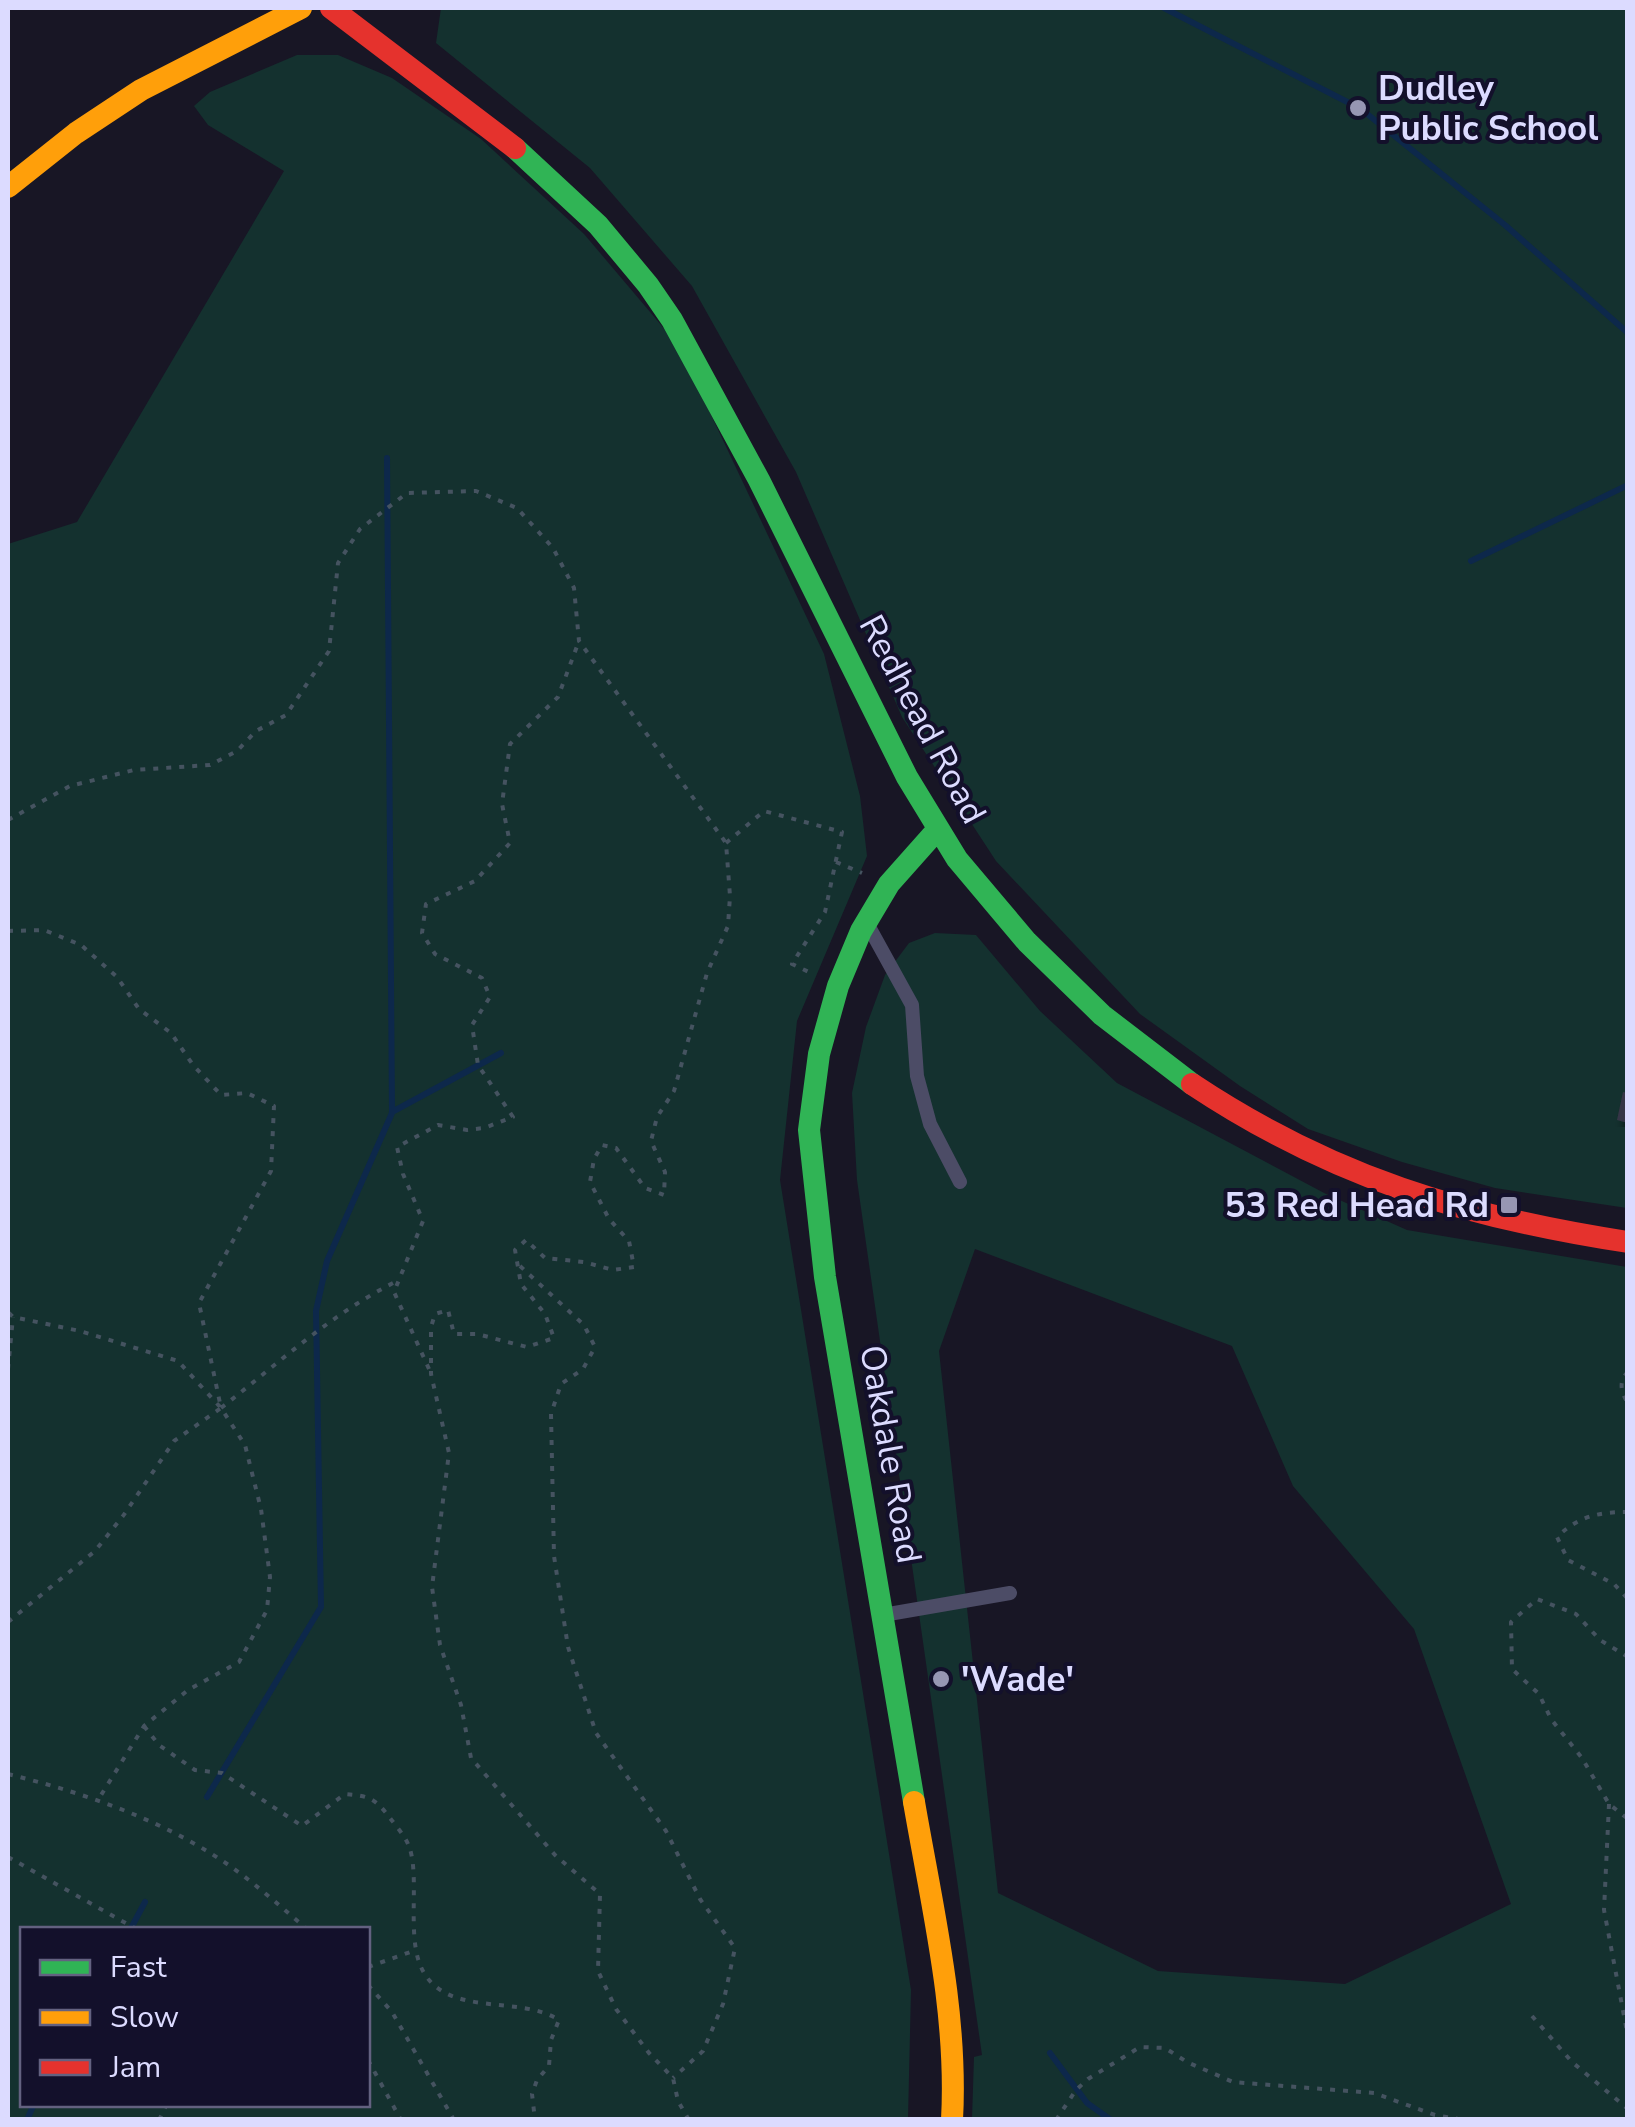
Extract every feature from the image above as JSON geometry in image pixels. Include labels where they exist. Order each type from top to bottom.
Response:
[{"type":"main road","points":[[8,187],[76,133],[140,90],[302,8]]},
{"type":"main road","name":"Redhead Road","points":[[331,8],[554,180],[602,228],[646,283],[686,343],[773,506],[937,830],[1008,922],[1086,1003],[1176,1076],[1259,1129],[1340,1168],[1410,1196],[1492,1220],[1628,1242]]},
{"type":"main road","name":"Oakdale Road","points":[[937,830],[889,884],[866,922],[838,986],[819,1054],[809,1130],[825,1277],[946,1991],[955,2067],[952,2120]]},
{"type":"lane","points":[[866,922],[912,1005],[916,1076],[930,1124],[960,1182]]},
{"type":"lane","points":[[883,1615],[1010,1593]]},
{"type":"path","points":[[8,820],[70,786],[134,770],[210,765],[237,751],[256,731],[286,715],[329,651],[338,562],[360,528],[407,492],[476,491],[518,508],[553,548],[574,588],[579,641],[558,697],[510,744],[502,804],[510,842],[475,881],[426,904],[422,933],[435,954],[482,978],[490,998],[472,1025],[478,1065],[512,1117],[466,1130],[438,1125],[397,1147],[403,1174],[423,1220],[394,1292],[431,1374],[449,1453],[432,1587],[440,1645],[460,1705],[471,1758],[556,1855],[600,1894],[598,1970],[616,2009],[672,2078],[678,2102],[689,2120]]},
{"type":"path","points":[[431,1374],[431,1327],[436,1314],[448,1310],[454,1334],[477,1334],[527,1347],[554,1338],[545,1314],[520,1284],[515,1250],[526,1240],[544,1258],[614,1270],[634,1267],[629,1241],[610,1219],[590,1182],[594,1160],[602,1146],[616,1148],[645,1188],[664,1195],[665,1172],[651,1141],[657,1117],[674,1091],[707,972],[728,926],[726,843],[579,641]]},
{"type":"path","points":[[726,843],[764,811],[842,832],[824,912],[792,964]]},
{"type":"path","points":[[8,931],[44,930],[81,945],[117,977],[139,1009],[171,1032],[220,1096],[246,1093],[274,1106],[270,1172],[198,1303],[222,1408]]},
{"type":"path","points":[[518,1264],[584,1325],[595,1347],[584,1369],[562,1384],[551,1414],[554,1556],[568,1647],[596,1732],[666,1831],[700,1899],[736,1948],[723,2004],[703,2051],[672,2078]]},
{"type":"path","points":[[8,1622],[95,1551],[174,1440],[222,1408],[324,1324],[358,1300],[399,1280]]},
{"type":"path","points":[[8,1369],[10,1315],[178,1361],[222,1408],[245,1445],[261,1509],[270,1577],[267,1610],[239,1662],[188,1690],[144,1726],[98,1800]]},
{"type":"path","points":[[1628,1372],[1622,1394],[1628,1403]]},
{"type":"path","points":[[1628,1512],[1575,1520],[1557,1536],[1568,1560],[1614,1584],[1628,1599]]},
{"type":"path","points":[[1628,1657],[1600,1640],[1576,1614],[1537,1599],[1511,1622],[1512,1669],[1539,1694],[1551,1719],[1582,1758],[1609,1804],[1628,1819]]},
{"type":"path","points":[[144,1726],[159,1746],[195,1770],[222,1773],[302,1826],[345,1794],[369,1796],[384,1810],[410,1846],[416,1950],[422,1969],[441,1992],[486,2004],[547,2012],[559,2020],[551,2040],[549,2066],[532,2094],[535,2120]]},
{"type":"path","points":[[8,1774],[98,1800],[194,1844],[230,1866],[304,1927]]},
{"type":"path","points":[[1609,1804],[1604,1910],[1628,2037]]},
{"type":"path","points":[[8,1857],[133,1927]]},
{"type":"path","points":[[370,1966],[416,1950]]},
{"type":"path","points":[[370,1987],[392,2012],[454,2120]]},
{"type":"path","points":[[1532,2016],[1572,2062],[1628,2109]]},
{"type":"path","points":[[1056,2120],[1076,2090],[1140,2047],[1165,2048],[1233,2082],[1374,2093],[1464,2120]]},
{"type":"path","points":[[370,2064],[401,2120]]},
{"type":"green space","points":[[441,8],[1627,8],[1627,1208],[1495,1188],[1402,1162],[1308,1129],[1140,1014],[996,861],[902,717],[796,472],[692,286],[590,168],[436,43]]},
{"type":"green space","points":[[297,55],[338,55],[392,78],[481,139],[584,234],[678,345],[824,654],[860,796],[867,856],[797,1021],[780,1180],[911,1990],[908,2119],[8,2119],[8,544],[77,522],[284,171],[208,125],[194,106],[210,92]]},
{"type":"green space","points":[[935,933],[976,935],[1040,1011],[1117,1083],[1326,1194],[1407,1230],[1627,1267],[1627,2119],[972,2119],[974,2057],[982,2055],[857,1180],[852,1093],[866,1027],[885,975],[909,943]],"holes":[[[975,1249],[1232,1346],[1293,1486],[1414,1629],[1511,1904],[1345,1984],[1158,1971],[998,1893],[939,1351]]]},
{"type":"building","points":[[1623,1092],[1628,1093],[1628,1123],[1617,1120]]},
{"type":"waterway","points":[[1164,8],[1361,109],[1505,225],[1628,333]]},
{"type":"waterway","points":[[207,1797],[321,1607],[316,1311],[327,1261],[392,1113],[387,458]]},
{"type":"waterway","points":[[1471,561],[1628,485]]},
{"type":"waterway","points":[[392,1112],[501,1053]]},
{"type":"waterway","points":[[132,1927],[145,1902]]},
{"type":"waterway","points":[[1050,2053],[1087,2103],[1111,2120]]},
{"type":"waterway","points":[[27,2120],[33,2107]]},
{"type":"traffic: fast","points":[[515,148],[598,225],[672,320],[759,480],[907,777],[957,859],[1027,942],[1102,1015],[1192,1084]]},
{"type":"traffic: fast","points":[[914,1802],[825,1277],[809,1130],[819,1054],[838,986],[861,931],[889,884],[937,830]]},
{"type":"traffic: slow","points":[[8,187],[76,133],[141,90],[301,8]]},
{"type":"traffic: slow","points":[[914,1802],[947,2000],[952,2120]]},
{"type":"traffic: jam","points":[[331,8],[515,148]]},
{"type":"traffic: jam","points":[[1192,1084],[1296,1144],[1401,1188],[1510,1220],[1628,1242]]},
{"type":"place","name":"Dudley Public School","points":[[1358,108]]},
{"type":"place","name":"53 Red Head Rd","points":[[1509,1205]]},
{"type":"place","name":"'Wade'","points":[[941,1679]]}]
